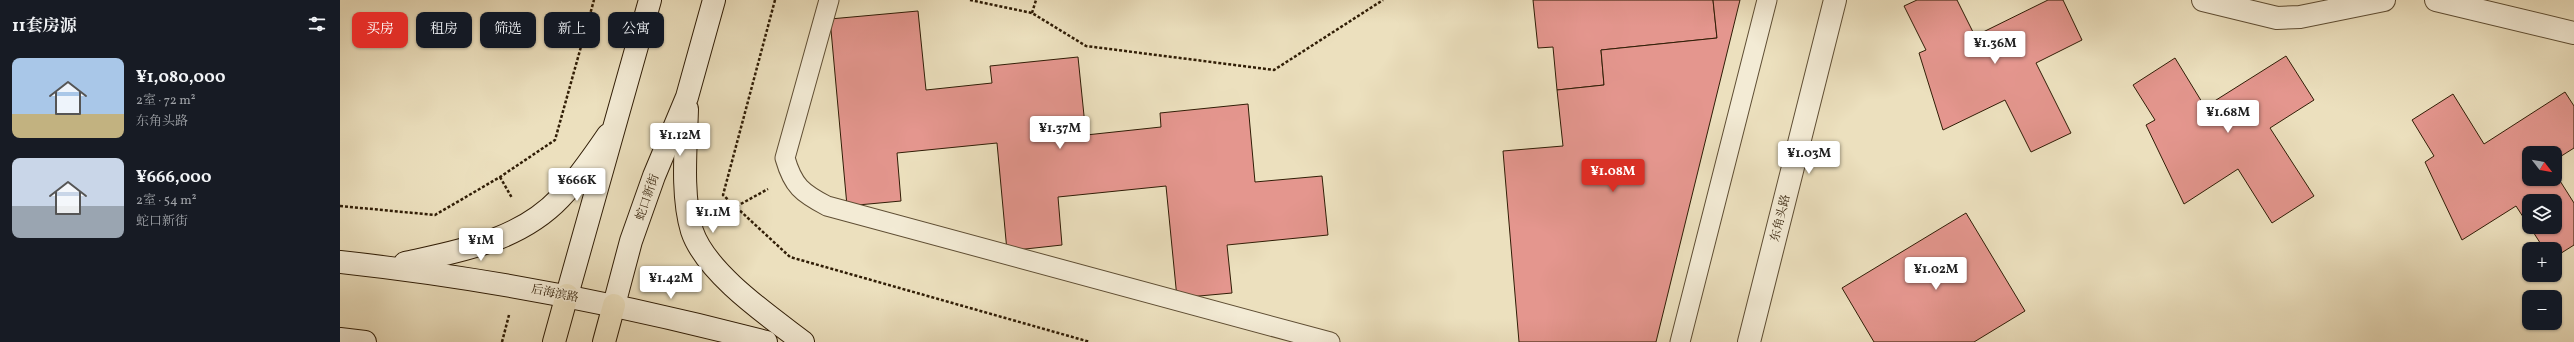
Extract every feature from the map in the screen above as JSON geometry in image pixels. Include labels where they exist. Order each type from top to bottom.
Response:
[{"type":"main road","points":[[554,342],[618,120],[650,0]]},
{"type":"main road","name":"蛇口新街","points":[[614,305],[631,241],[654,176],[687,97],[714,0]]},
{"type":"main road","name":"东角头路","points":[[1749,342],[1835,0]]},
{"type":"main road","points":[[2203,0],[2277,18],[2300,17],[2384,0]]},
{"type":"main road","points":[[2436,0],[2574,33]]},
{"type":"main road","points":[[687,97],[686,180],[692,231],[704,252],[721,274],[743,295],[803,342]]},
{"type":"main road","points":[[389,267],[498,240],[527,225],[559,199],[582,173],[618,120]]},
{"type":"main road","name":"后海滨路","points":[[340,262],[450,274],[568,295],[766,342]]},
{"type":"main road","points":[[604,342],[614,305]]},
{"type":"main road","points":[[340,339],[365,342]]},
{"type":"lane","points":[[829,0],[785,158],[791,177],[805,195],[827,206],[1330,342]]},
{"type":"lane","points":[[1680,342],[1767,0]]},
{"type":"path","points":[[340,206],[435,215],[500,177],[555,140],[594,0]]},
{"type":"path","points":[[970,0],[1032,13],[1086,46],[1274,70],[1383,0]]},
{"type":"path","points":[[1032,13],[1036,0]]},
{"type":"path","points":[[736,206],[791,177]]},
{"type":"building","points":[[1533,0],[1713,0],[1717,38],[1601,50],[1604,85],[1557,90],[1553,47],[1538,48]]},
{"type":"building","points":[[1713,0],[1740,0],[1656,342],[1519,342],[1503,151],[1563,146],[1557,90],[1604,85],[1601,50],[1717,38]]},
{"type":"building","points":[[1917,0],[1957,0],[1975,36],[2048,0],[2063,0],[2082,40],[2036,63],[2071,133],[2031,152],[2005,100],[1943,130],[1919,53],[1926,50],[1904,6]]},
{"type":"building","points":[[918,11],[926,90],[992,83],[990,66],[1078,57],[1086,135],[1161,127],[1160,113],[1248,104],[1255,182],[1322,176],[1328,235],[1227,245],[1232,293],[1177,298],[1166,186],[1058,197],[1062,245],[1007,251],[997,143],[897,153],[901,201],[847,206],[830,19]]},
{"type":"building","points":[[2286,56],[2314,100],[2270,128],[2314,196],[2272,223],[2238,169],[2184,204],[2146,125],[2155,120],[2133,85],[2175,58],[2205,107]]},
{"type":"building","points":[[2565,92],[2574,106],[2574,148],[2562,156],[2562,146],[2522,146],[2522,186],[2562,186],[2562,184],[2574,203],[2574,245],[2562,253],[2562,242],[2540,242],[2534,234],[2562,234],[2562,194],[2522,194],[2522,215],[2516,206],[2462,240],[2425,162],[2434,156],[2412,120],[2453,94],[2484,144]]},
{"type":"building","points":[[1966,213],[2025,311],[1974,342],[1874,342],[1842,288]]}]
